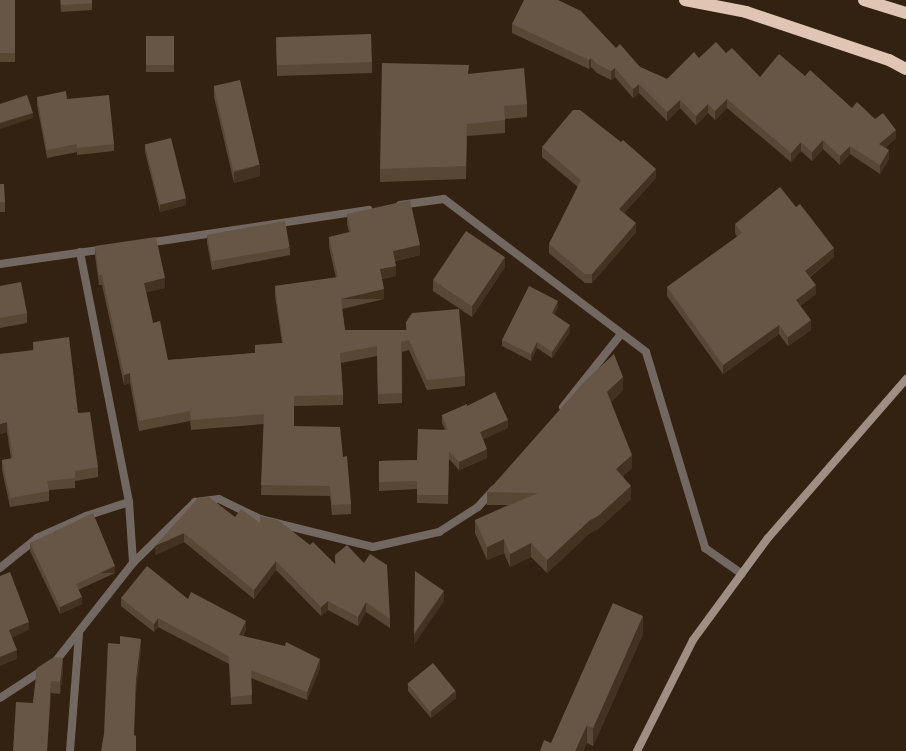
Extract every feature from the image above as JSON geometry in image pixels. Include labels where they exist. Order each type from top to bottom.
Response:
[{"type":"highway","points":[[685,0],[746,12],[889,60],[906,70]]},
{"type":"highway","points":[[864,0],[906,13]]},
{"type":"main road","points":[[637,751],[693,640],[768,538],[906,380]]},
{"type":"street","points":[[390,207],[444,198],[646,352],[705,548],[742,574]]},
{"type":"street","points":[[134,244],[374,209]]},
{"type":"street","points":[[0,264],[119,247]]},
{"type":"street","points":[[80,252],[129,502],[133,563]]},
{"type":"street","points":[[559,412],[622,334]]},
{"type":"street","points":[[0,698],[55,662],[133,563],[195,502],[219,498],[260,518],[373,548],[439,532],[478,507],[499,483]]},
{"type":"street","points":[[0,568],[37,538],[86,516],[129,502]]},
{"type":"street","points":[[70,751],[78,633]]},
{"type":"building","points":[[0,0],[15,0],[15,53],[0,53]]},
{"type":"building","points":[[61,0],[92,0],[92,3],[61,5]]},
{"type":"building","points":[[524,0],[558,0],[581,11],[616,48],[620,44],[640,67],[667,79],[694,52],[699,58],[716,42],[726,53],[732,48],[760,77],[779,54],[805,76],[810,70],[852,108],[857,102],[875,119],[883,113],[896,130],[879,144],[889,150],[880,165],[850,146],[840,156],[823,140],[812,152],[801,142],[791,153],[727,99],[715,111],[708,104],[696,116],[680,100],[667,112],[639,84],[633,89],[615,68],[611,71],[597,64],[591,58],[589,60],[512,24]]},
{"type":"building","points":[[371,34],[372,62],[277,65],[276,37]]},
{"type":"building","points":[[146,36],[174,36],[174,65],[146,65]]},
{"type":"building","points":[[382,63],[469,65],[468,74],[524,68],[527,104],[504,106],[505,120],[467,124],[466,166],[380,169]]},
{"type":"building","points":[[240,80],[260,165],[233,171],[214,86]]},
{"type":"building","points":[[66,91],[67,99],[109,95],[114,144],[77,148],[77,144],[47,150],[37,97]]},
{"type":"building","points":[[27,95],[33,113],[0,123],[0,104]]},
{"type":"building","points":[[573,110],[580,110],[621,142],[623,140],[656,169],[619,209],[636,223],[592,274],[585,274],[549,244],[581,180],[542,147]]},
{"type":"building","points":[[171,138],[186,198],[160,205],[145,145]]},
{"type":"building","points":[[0,184],[4,184],[5,202],[0,202]]},
{"type":"building","points":[[780,187],[796,207],[800,204],[834,248],[805,271],[816,285],[796,300],[811,320],[788,337],[779,325],[723,365],[667,287],[742,233],[735,224]]},
{"type":"building","points":[[410,200],[420,245],[393,251],[396,266],[380,269],[384,289],[341,299],[345,330],[407,330],[406,322],[412,313],[459,309],[465,376],[427,380],[409,340],[401,342],[402,393],[378,394],[377,346],[340,353],[343,395],[294,396],[294,426],[340,427],[343,457],[347,456],[351,504],[332,505],[330,486],[261,485],[264,414],[191,420],[190,411],[139,421],[130,373],[124,375],[102,275],[99,275],[95,246],[156,237],[165,278],[144,283],[153,323],[160,321],[168,360],[255,353],[255,345],[283,343],[275,286],[338,277],[329,237],[351,232],[347,214]]},
{"type":"building","points":[[285,221],[290,248],[212,261],[207,235]]},
{"type":"building","points":[[466,231],[505,257],[472,306],[433,280]]},
{"type":"building","points":[[21,282],[27,313],[0,318],[0,286]]},
{"type":"building","points":[[529,286],[558,301],[552,313],[570,325],[552,352],[537,342],[531,354],[502,340]]},
{"type":"building","points":[[69,337],[78,413],[90,412],[98,467],[75,471],[75,478],[47,481],[49,491],[10,498],[2,460],[13,458],[7,422],[0,424],[0,354],[34,350],[33,342]]},
{"type":"building","points":[[614,354],[623,377],[607,392],[632,455],[616,469],[631,486],[598,516],[590,520],[547,560],[531,543],[510,554],[504,539],[487,547],[475,520],[538,493],[487,492],[585,381]]},
{"type":"building","points":[[495,392],[508,420],[480,432],[487,449],[459,462],[449,451],[448,495],[417,495],[417,481],[379,482],[379,461],[417,460],[418,429],[448,430],[442,415],[467,404],[467,406]]},
{"type":"building","points":[[209,497],[235,517],[241,509],[260,523],[260,516],[278,520],[310,545],[313,542],[336,565],[335,555],[347,545],[364,563],[370,554],[387,565],[390,619],[366,602],[358,617],[328,601],[321,607],[276,561],[254,590],[184,533],[155,546],[198,498]]},
{"type":"building","points":[[93,513],[115,566],[76,584],[82,597],[60,607],[30,543]]},
{"type":"building","points":[[147,566],[188,599],[191,592],[246,621],[239,635],[285,646],[286,642],[320,659],[307,692],[251,670],[252,695],[231,697],[229,656],[158,618],[154,624],[121,598]]},
{"type":"building","points":[[415,571],[444,591],[414,634]]},
{"type":"building","points":[[10,572],[29,622],[9,630],[17,650],[0,657],[0,576]]},
{"type":"building","points":[[613,603],[643,616],[593,728],[587,725],[575,751],[540,751],[544,740],[551,743]]},
{"type":"building","points":[[120,636],[141,639],[136,680],[134,735],[136,736],[136,751],[101,751],[104,734],[108,643],[120,644]]},
{"type":"building","points":[[54,657],[63,658],[60,682],[51,681],[47,751],[13,751],[16,702],[33,703],[37,668]]},
{"type":"building","points":[[433,663],[456,691],[430,712],[407,684]]}]
